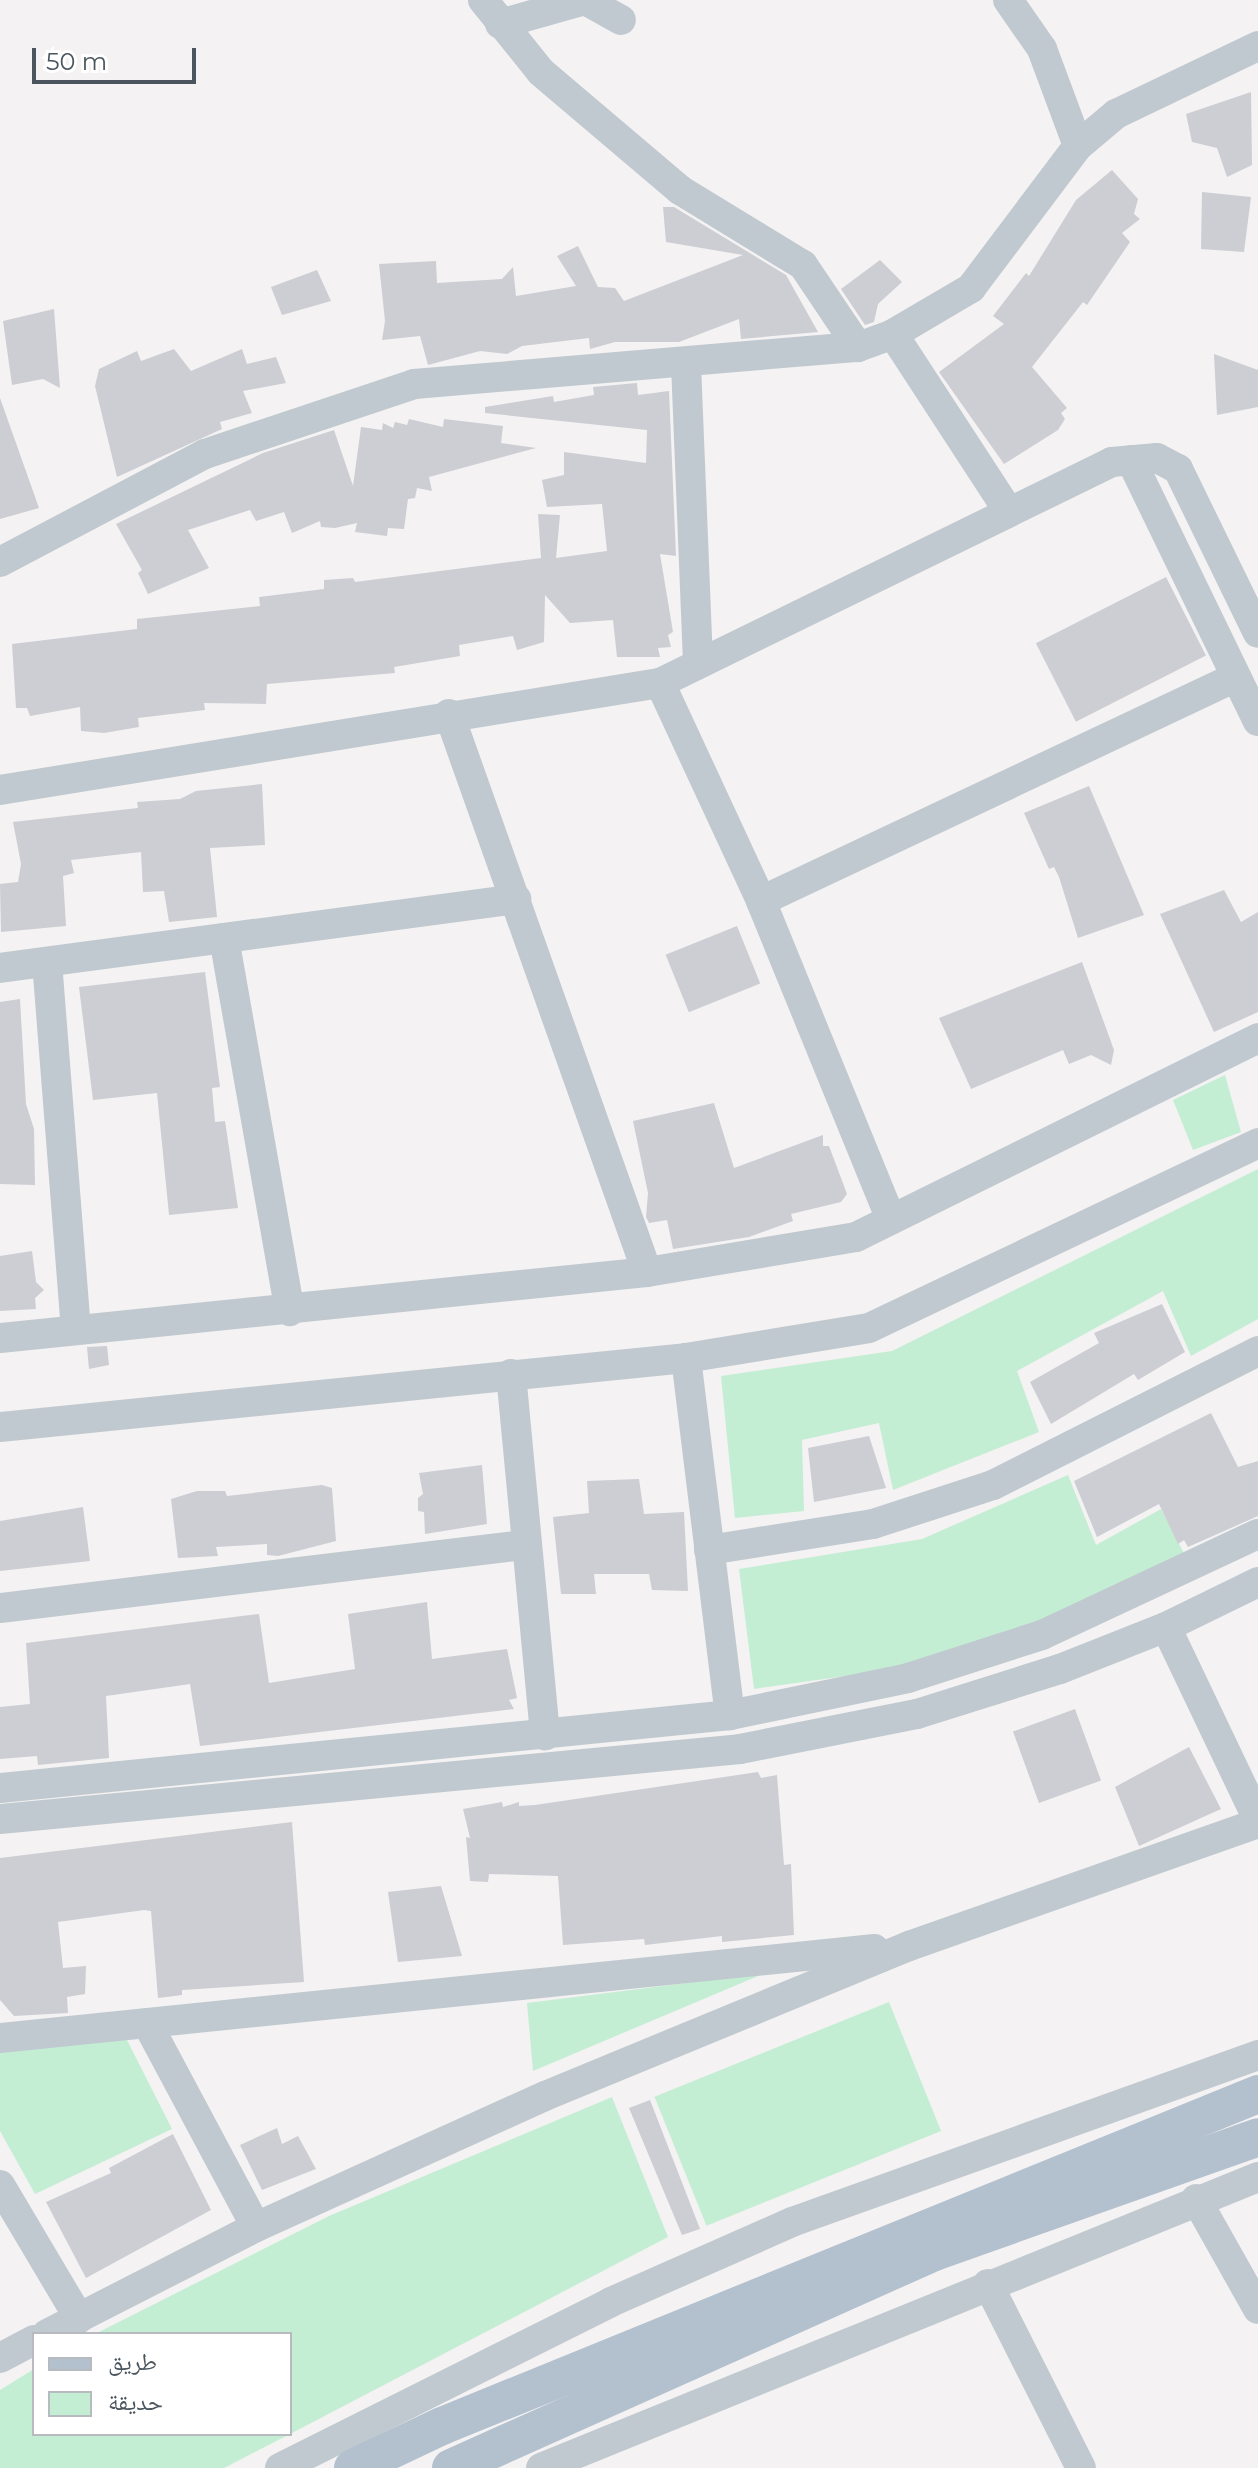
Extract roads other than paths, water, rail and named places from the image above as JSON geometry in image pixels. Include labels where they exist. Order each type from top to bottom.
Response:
[{"type":"main road","points":[[353,2468],[442,2426],[1258,2094]]},
{"type":"main road","points":[[451,2468],[934,2252],[1258,2137]]},
{"type":"street","points":[[492,12],[585,0],[621,20]]},
{"type":"street","points":[[1008,0],[1042,49],[1078,146]]},
{"type":"street","points":[[492,12],[541,72],[680,190],[803,265],[858,347]]},
{"type":"street","points":[[0,562],[205,454],[414,384],[686,364],[858,347],[893,334],[971,288],[1078,146],[1116,114],[1258,46]]},
{"type":"street","points":[[893,334],[1009,512]]},
{"type":"street","points":[[686,364],[698,664]]},
{"type":"street","points":[[0,790],[449,714],[660,683],[1112,462],[1157,458],[1178,469],[1258,632]]},
{"type":"street","points":[[1131,460],[1258,721]]},
{"type":"street","points":[[761,901],[1236,677]]},
{"type":"street","points":[[660,683],[761,901],[891,1219]]},
{"type":"street","points":[[449,714],[647,1272]]},
{"type":"street","points":[[0,968],[516,899]]},
{"type":"street","points":[[224,938],[290,1311]]},
{"type":"street","points":[[47,962],[76,1328]]},
{"type":"street","points":[[0,1338],[76,1328],[290,1311],[647,1272],[856,1237],[1258,1038]]},
{"type":"street","points":[[0,1427],[686,1358],[869,1328],[1258,1143]]},
{"type":"street","points":[[709,1550],[873,1524],[993,1485],[1258,1351]]},
{"type":"street","points":[[686,1358],[730,1715]]},
{"type":"street","points":[[511,1374],[524,1545],[545,1735]]},
{"type":"street","points":[[0,1788],[730,1715],[908,1678],[1042,1635],[1258,1534]]},
{"type":"street","points":[[0,1608],[524,1545]]},
{"type":"street","points":[[0,1819],[740,1749],[917,1714],[1060,1669],[1166,1627],[1258,1582]]},
{"type":"street","points":[[51,2332],[256,2227],[545,2096],[909,1946],[1258,1821],[1166,1627]]},
{"type":"street","points":[[0,2038],[909,1946]]},
{"type":"street","points":[[147,2023],[256,2227]]},
{"type":"street","points":[[280,2468],[611,2302],[792,2222],[1258,2055]]},
{"type":"street","points":[[541,2468],[1196,2199],[1258,2177]]},
{"type":"street","points":[[0,2185],[79,2318]]},
{"type":"street","points":[[1196,2199],[1258,2309]]},
{"type":"street","points":[[988,2284],[1081,2468]]},
{"type":"street","points":[[0,2358],[32,2341]]}]
